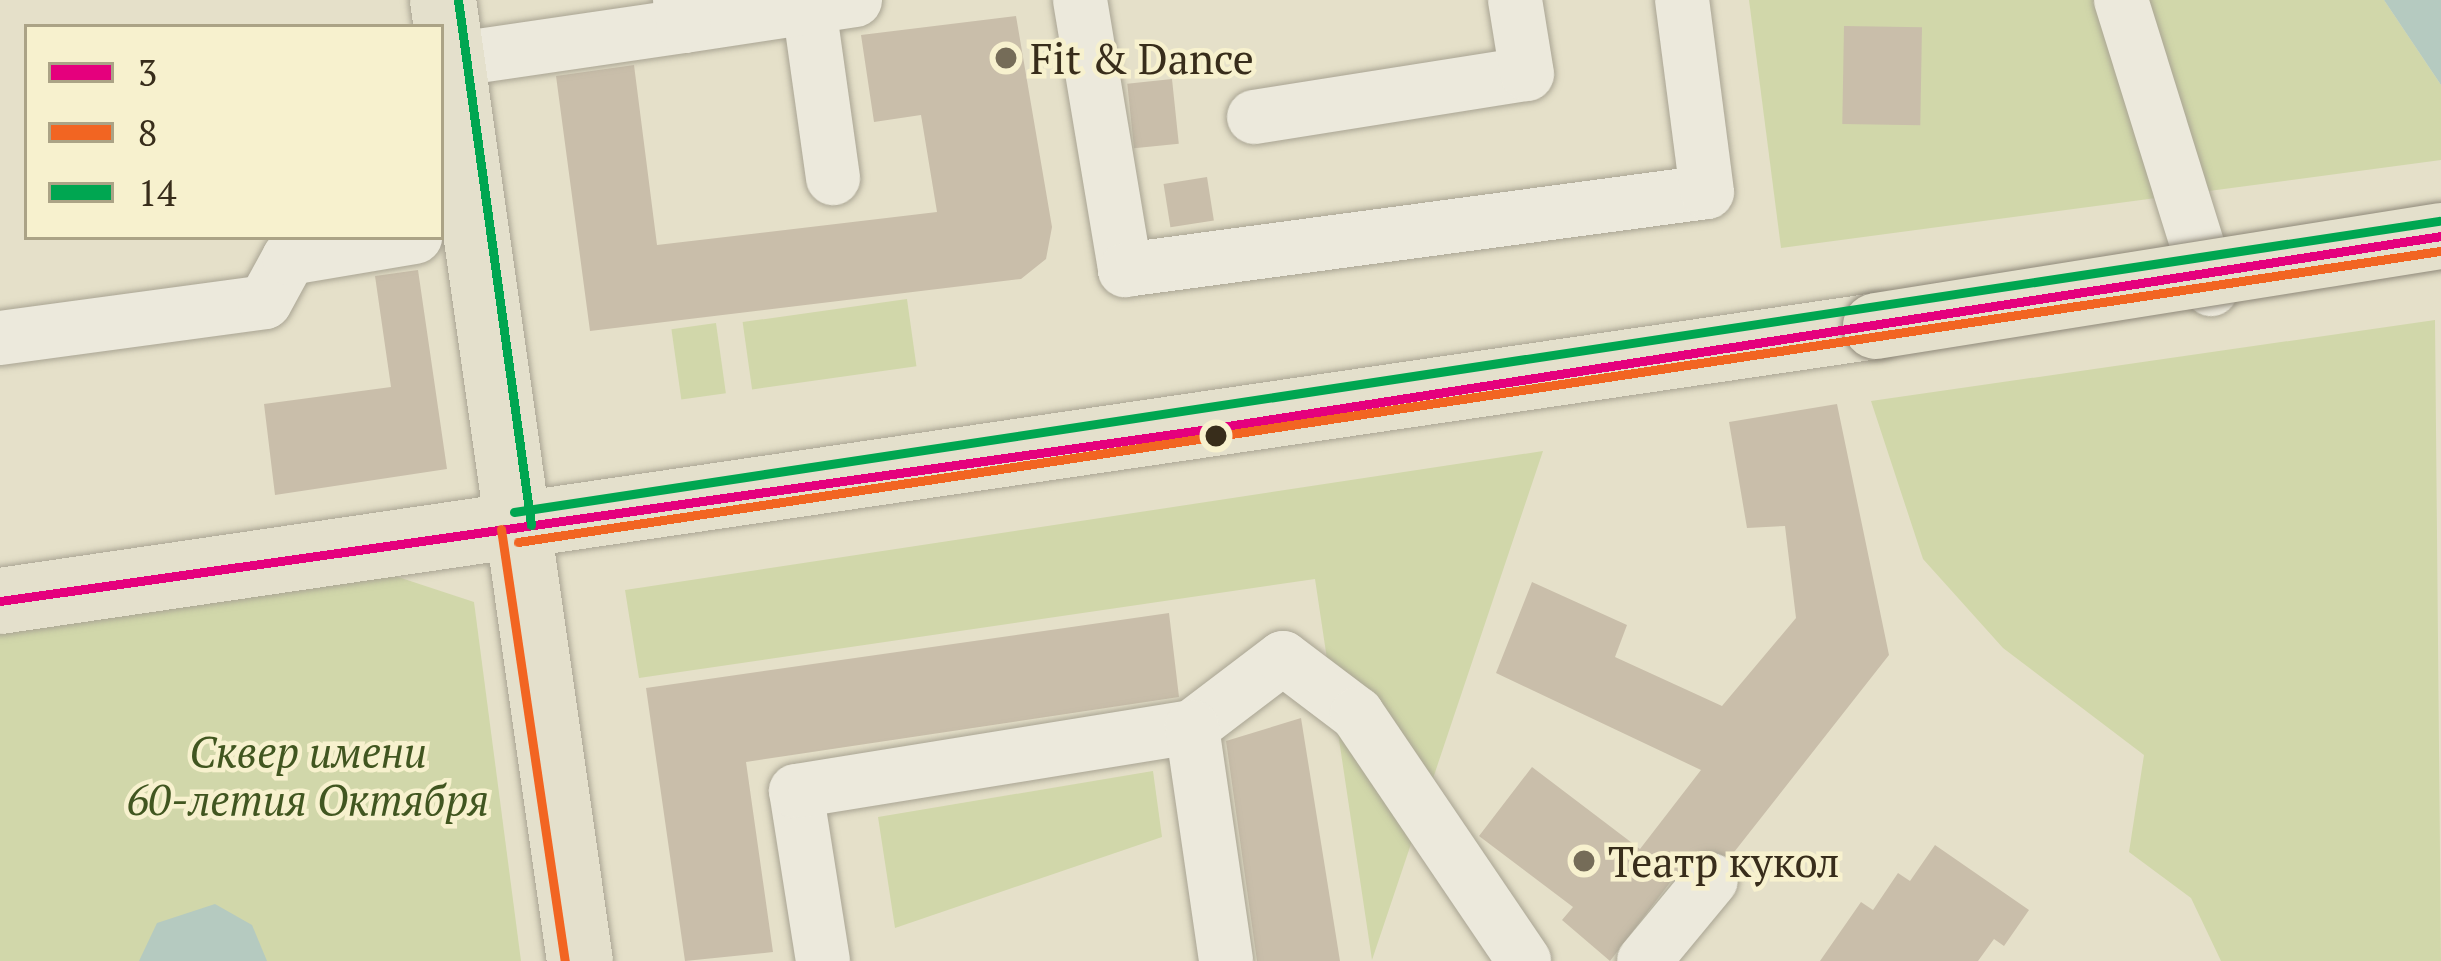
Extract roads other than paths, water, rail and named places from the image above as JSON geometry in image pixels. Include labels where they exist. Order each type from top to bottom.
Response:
[{"type":"main road","points":[[447,30],[444,232],[516,526],[580,961]]},
{"type":"main road","points":[[0,601],[1876,326],[2441,236]]},
{"type":"street","points":[[1080,0],[1125,270],[1707,192],[1682,0]]},
{"type":"street","points":[[1254,118],[1527,74],[1515,0]]},
{"type":"street","points":[[2121,0],[2211,289]]},
{"type":"street","points":[[447,30],[832,3],[833,178]]},
{"type":"street","points":[[0,338],[265,302],[290,258],[397,240]]},
{"type":"street","points":[[823,961],[796,791],[1192,727],[1283,658],[1357,714],[1524,961]]},
{"type":"street","points":[[1192,727],[1226,961]]},
{"type":"street","points":[[1644,961],[1711,880]]},
{"type":"place","name":"Fit & Dance","points":[[1006,58]]},
{"type":"place","name":"Театр кукол","points":[[1584,861]]},
{"type":"park label","name":"Сквер имени 60-летия Октября","points":[[308,776]]}]
